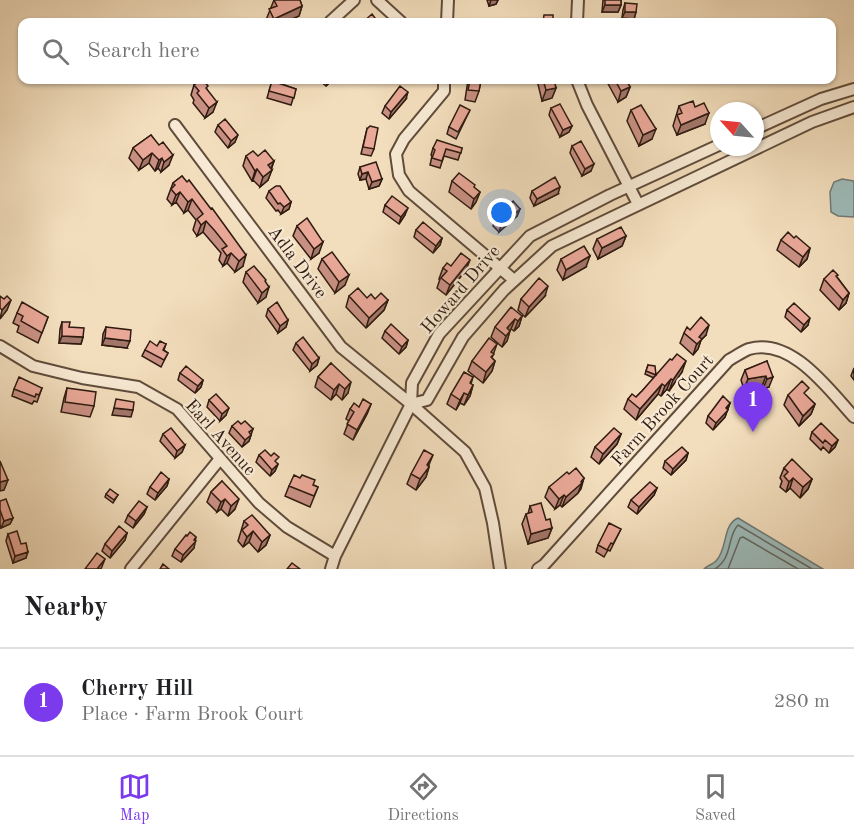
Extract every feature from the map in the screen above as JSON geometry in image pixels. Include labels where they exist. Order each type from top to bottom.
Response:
[{"type":"street","points":[[334,18],[354,0]]},
{"type":"street","points":[[377,0],[397,18]]},
{"type":"street","points":[[447,18],[448,0]]},
{"type":"street","points":[[577,18],[578,0]]},
{"type":"street","points":[[444,84],[444,91],[404,139],[396,154],[399,175],[409,191],[513,280]]},
{"type":"street","points":[[579,84],[587,105],[638,204]]},
{"type":"street","points":[[764,125],[820,99],[851,89],[853,107]]},
{"type":"street","name":"Howard Drive","points":[[411,404],[427,400],[463,337],[513,280],[552,246],[812,122],[853,107]]},
{"type":"street","name":"Adla Drive","points":[[175,125],[341,347],[465,452],[485,488],[500,569]]},
{"type":"street","name":"Howard Drive","points":[[331,569],[335,556],[411,404],[412,383],[439,334],[530,236],[629,186],[710,149]]},
{"type":"street","name":"Earl Avenue","points":[[0,346],[33,366],[82,378],[138,387],[177,409],[219,460],[259,503],[287,527],[335,556]]},
{"type":"street","name":"Farm Brook Court","points":[[538,569],[729,360],[749,349],[768,347],[785,352],[804,364],[854,417]]},
{"type":"street","points":[[131,569],[219,460]]},
{"type":"water","points":[[842,179],[854,181],[854,217],[838,216],[831,212],[830,192],[834,182]]},
{"type":"water","points":[[738,518],[823,569],[704,569],[720,556],[727,532],[733,521]]},
{"type":"building","points":[[274,0],[300,0],[302,6],[274,18],[269,9],[277,6]]},
{"type":"building","points":[[605,0],[621,0],[621,5],[605,5]]},
{"type":"building","points":[[625,3],[637,4],[636,12],[625,12]]},
{"type":"building","points":[[544,15],[553,15],[553,18],[544,18]]},
{"type":"building","points":[[206,84],[208,86],[206,88],[217,102],[209,108],[197,93],[199,91],[194,85]]},
{"type":"building","points":[[271,84],[281,84],[296,89],[294,98],[269,91]]},
{"type":"building","points":[[469,84],[480,84],[479,91],[468,90]]},
{"type":"building","points":[[544,84],[555,84],[556,88],[546,90]]},
{"type":"building","points":[[617,84],[628,84],[630,87],[621,91]]},
{"type":"building","points":[[400,86],[408,92],[391,112],[385,106]]},
{"type":"building","points":[[693,101],[695,107],[704,103],[709,113],[681,125],[677,115],[682,113],[679,106]]},
{"type":"building","points":[[560,104],[572,126],[563,130],[551,108]]},
{"type":"building","points":[[460,105],[470,110],[458,132],[449,127]]},
{"type":"building","points":[[641,105],[656,129],[643,135],[631,110]]},
{"type":"building","points":[[225,119],[238,135],[231,141],[218,125]]},
{"type":"building","points":[[370,126],[378,128],[374,149],[363,147],[367,129]]},
{"type":"building","points":[[151,135],[159,145],[163,142],[173,155],[164,162],[162,158],[159,160],[152,153],[143,160],[133,148]]},
{"type":"building","points":[[437,140],[462,148],[461,153],[446,149],[442,161],[432,158]]},
{"type":"building","points":[[581,141],[594,164],[585,169],[572,146]]},
{"type":"building","points":[[265,150],[274,161],[268,165],[272,170],[263,177],[257,169],[255,171],[246,156],[253,151],[258,156]]},
{"type":"building","points":[[376,162],[382,179],[372,182],[368,172],[362,174],[360,167]]},
{"type":"building","points":[[459,173],[475,185],[474,187],[480,192],[474,199],[452,181]]},
{"type":"building","points":[[182,176],[187,182],[189,180],[212,208],[246,255],[239,261],[231,253],[227,256],[222,249],[227,246],[206,221],[201,225],[197,219],[203,214],[192,199],[188,202],[180,192],[176,195],[171,189],[175,185],[173,183]]},
{"type":"building","points":[[555,177],[560,187],[537,199],[532,191]]},
{"type":"building","points":[[280,186],[291,202],[284,207],[278,204],[269,191]]},
{"type":"building","points":[[392,196],[408,208],[401,217],[385,205]]},
{"type":"building","points":[[513,201],[520,209],[501,226],[495,219]]},
{"type":"building","points":[[307,218],[323,242],[314,249],[297,226]]},
{"type":"building","points":[[423,222],[442,238],[436,246],[416,230]]},
{"type":"building","points":[[621,227],[626,236],[602,248],[597,239]]},
{"type":"building","points":[[788,232],[810,248],[803,257],[781,240]]},
{"type":"building","points":[[584,246],[590,256],[566,270],[561,259]]},
{"type":"building","points":[[332,252],[349,275],[339,282],[322,259]]},
{"type":"building","points":[[461,253],[470,260],[450,285],[441,278],[447,271],[443,268],[447,263],[451,266]]},
{"type":"building","points":[[254,266],[269,287],[262,293],[246,272]]},
{"type":"building","points":[[833,270],[849,293],[843,300],[824,279]]},
{"type":"building","points":[[539,278],[548,286],[529,307],[521,299]]},
{"type":"building","points":[[358,288],[367,298],[371,294],[375,299],[381,293],[388,300],[369,318],[349,296]]},
{"type":"building","points":[[0,296],[4,299],[7,296],[11,300],[2,310],[0,308]]},
{"type":"building","points":[[22,302],[48,317],[42,333],[21,321],[23,316],[17,313]]},
{"type":"building","points":[[277,302],[288,320],[280,326],[268,309]]},
{"type":"building","points":[[794,303],[810,318],[804,325],[787,310]]},
{"type":"building","points":[[511,307],[522,316],[518,321],[515,319],[507,328],[510,331],[506,336],[495,327]]},
{"type":"building","points":[[701,317],[709,325],[699,337],[702,339],[697,344],[684,333],[687,327],[690,330]]},
{"type":"building","points":[[62,322],[70,322],[69,327],[84,328],[83,337],[62,336]]},
{"type":"building","points":[[391,324],[408,340],[402,347],[385,331]]},
{"type":"building","points":[[106,327],[131,330],[130,341],[105,338]]},
{"type":"building","points":[[303,337],[319,358],[312,364],[296,343]]},
{"type":"building","points":[[489,338],[497,344],[491,352],[494,354],[491,357],[495,361],[486,372],[472,361]]},
{"type":"building","points":[[150,341],[157,346],[160,341],[166,344],[163,350],[168,353],[164,360],[145,350]]},
{"type":"building","points":[[677,354],[686,361],[673,380],[671,379],[665,386],[662,384],[640,409],[628,399],[632,394],[636,397]]},
{"type":"building","points":[[767,361],[773,377],[748,379],[745,370]]},
{"type":"building","points":[[331,363],[351,382],[345,389],[339,384],[334,390],[318,377]]},
{"type":"building","points":[[648,365],[655,366],[656,375],[646,371]]},
{"type":"building","points":[[186,366],[203,380],[198,386],[180,373]]},
{"type":"building","points":[[464,372],[473,377],[470,383],[473,385],[468,395],[464,393],[460,400],[451,394]]},
{"type":"building","points":[[19,377],[42,388],[39,395],[36,394],[35,397],[14,389]]},
{"type":"building","points":[[802,381],[809,388],[804,393],[815,404],[803,416],[788,395]]},
{"type":"building","points":[[67,388],[96,392],[94,406],[65,402]]},
{"type":"building","points":[[216,394],[229,408],[222,414],[209,400]]},
{"type":"building","points":[[723,396],[730,403],[726,408],[728,410],[716,423],[708,416]]},
{"type":"building","points":[[116,399],[134,402],[133,410],[114,408]]},
{"type":"building","points":[[363,399],[371,404],[357,430],[347,424],[354,412],[350,409],[354,403],[359,407]]},
{"type":"building","points":[[238,421],[241,424],[245,421],[253,429],[249,432],[251,435],[245,440],[232,426]]},
{"type":"building","points":[[821,423],[838,440],[832,446],[825,440],[823,443],[812,432]]},
{"type":"building","points":[[171,428],[185,445],[177,451],[163,434]]},
{"type":"building","points":[[614,428],[621,434],[603,454],[595,447]]},
{"type":"building","points":[[682,447],[688,453],[673,469],[665,461]]},
{"type":"building","points":[[265,450],[271,456],[274,453],[279,457],[275,461],[278,464],[272,470],[259,455]]},
{"type":"building","points":[[424,450],[433,455],[427,465],[429,467],[420,479],[411,474]]},
{"type":"building","points":[[792,459],[812,479],[803,487],[793,478],[789,482],[784,476],[788,472],[784,468]]},
{"type":"building","points":[[0,461],[8,480],[0,482]]},
{"type":"building","points":[[576,468],[584,478],[582,483],[566,497],[564,495],[559,499],[549,487],[567,472],[569,474]]},
{"type":"building","points":[[161,472],[169,479],[158,493],[150,487]]},
{"type":"building","points":[[294,475],[300,478],[302,475],[315,480],[313,485],[318,487],[314,496],[289,486]]},
{"type":"building","points":[[222,481],[239,499],[231,506],[225,499],[221,502],[211,492]]},
{"type":"building","points":[[650,482],[657,488],[639,507],[631,500]]},
{"type":"building","points":[[110,489],[118,495],[114,500],[106,494]]},
{"type":"building","points":[[6,499],[13,518],[4,521],[0,501]]},
{"type":"building","points":[[139,501],[147,507],[136,521],[128,515]]},
{"type":"building","points":[[541,503],[546,520],[550,519],[552,528],[531,534],[526,514],[532,512],[530,506]]},
{"type":"building","points":[[252,515],[270,535],[262,542],[253,531],[247,537],[242,530],[248,525],[244,521]]},
{"type":"building","points":[[609,523],[621,529],[607,550],[598,545]]},
{"type":"building","points":[[119,526],[127,533],[112,551],[105,544]]},
{"type":"building","points":[[17,531],[21,544],[26,543],[28,552],[15,556],[8,534]]},
{"type":"building","points":[[190,532],[196,537],[194,540],[196,541],[183,555],[175,549]]},
{"type":"building","points":[[97,553],[105,559],[97,569],[85,569]]},
{"type":"building","points":[[292,563],[300,569],[287,569]]},
{"type":"place","name":"Cherry Hill","points":[[753,432]]}]
